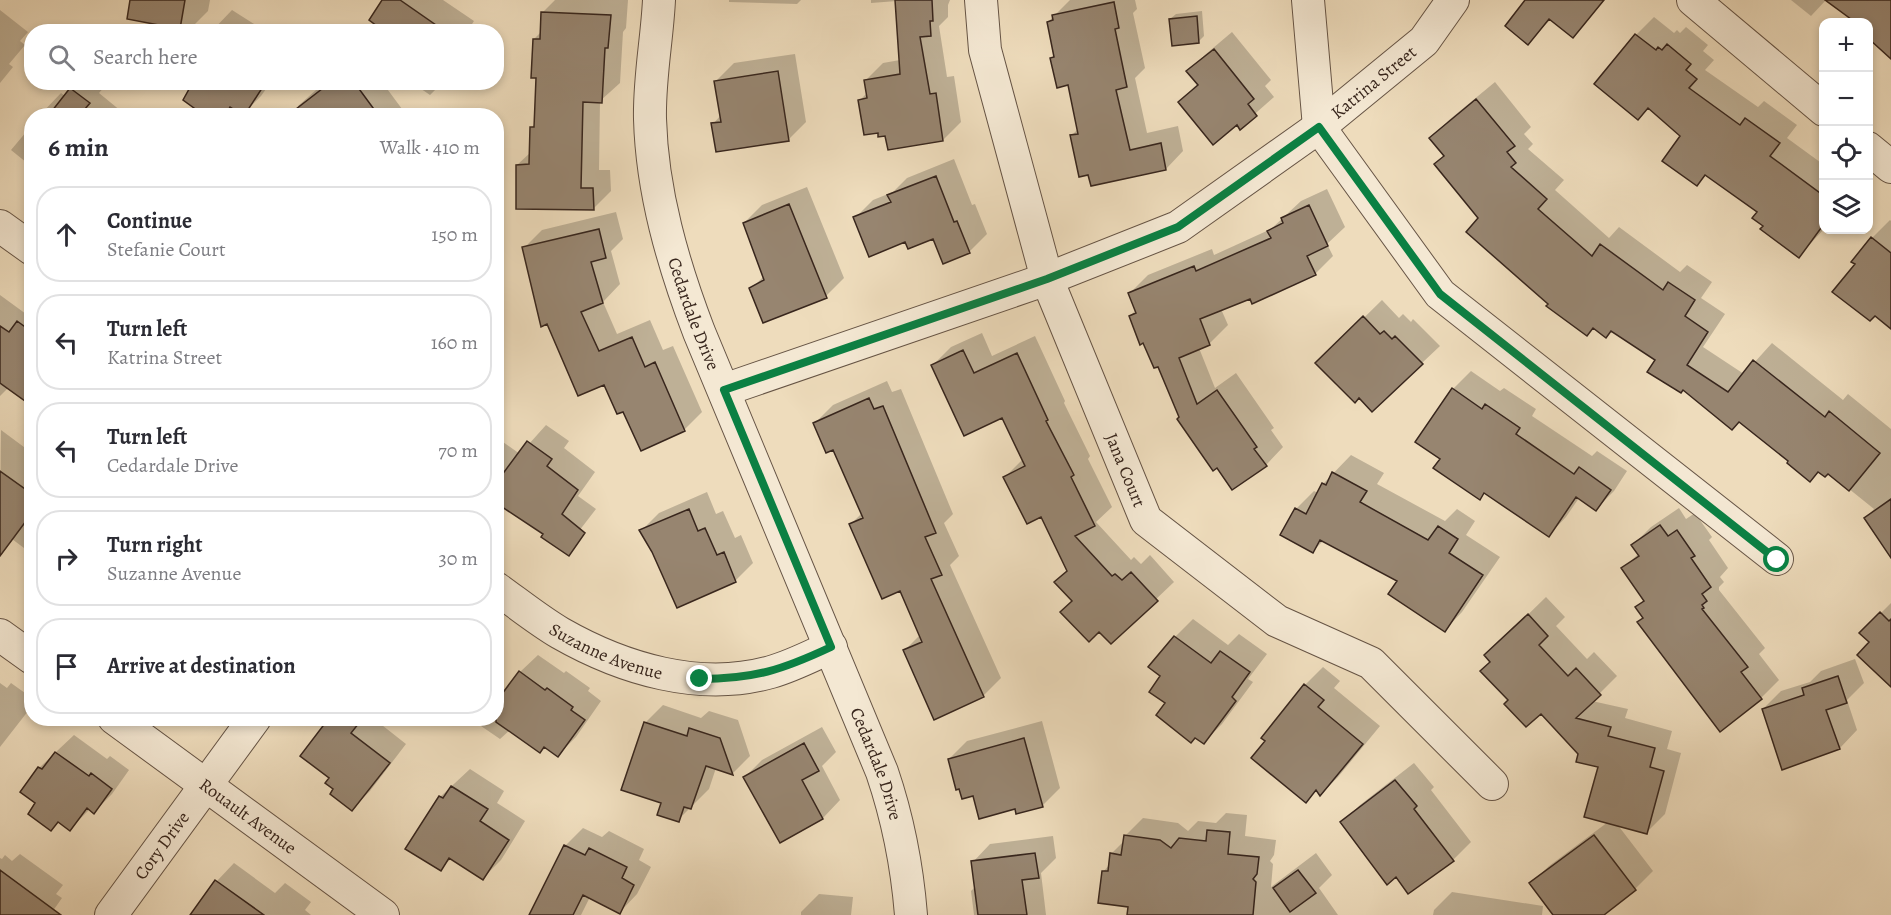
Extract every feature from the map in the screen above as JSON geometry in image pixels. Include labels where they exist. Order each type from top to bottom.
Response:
[{"type":"street","name":"Cedardale Drive","points":[[659,0],[650,118],[657,186],[664,224],[684,289],[724,390],[871,742],[892,802],[906,862],[911,915]]},
{"type":"street","name":"Jana Court","points":[[981,0],[985,50],[1047,279],[1146,520],[1277,621],[1371,663],[1492,784]]},
{"type":"street","points":[[1308,0],[1319,127],[1440,294],[1777,560]]},
{"type":"street","name":"Katrina Street","points":[[724,390],[1047,279],[1178,227],[1319,127],[1424,41],[1453,0]]},
{"type":"street","points":[[1693,0],[1819,106]]},
{"type":"street","points":[[1873,151],[1891,167]]},
{"type":"street","points":[[0,226],[24,243]]},
{"type":"street","name":"Suzanne Avenue","points":[[504,594],[559,632],[587,647],[625,664],[674,675],[700,679],[772,672],[831,647]]},
{"type":"street","points":[[0,635],[24,652]]},
{"type":"street","name":"Rouault Avenue","points":[[125,726],[383,915]]},
{"type":"street","name":"Cory Drive","points":[[111,915],[249,726]]},
{"type":"building","points":[[130,0],[185,0],[181,24],[154,24],[127,19]]},
{"type":"building","points":[[382,0],[400,0],[434,24],[374,24],[369,20]]},
{"type":"building","points":[[895,0],[932,0],[931,36],[920,37],[930,94],[936,93],[943,141],[888,150],[885,136],[878,137],[878,133],[864,135],[858,100],[867,98],[864,80],[900,74]]},
{"type":"building","points":[[1525,0],[1604,0],[1573,38],[1549,19],[1528,45],[1505,26]]},
{"type":"building","points":[[1825,0],[1891,0],[1891,59],[1873,43],[1873,18],[1850,18]]},
{"type":"building","points":[[1114,2],[1119,28],[1115,29],[1127,87],[1116,90],[1130,150],[1161,143],[1166,170],[1091,186],[1088,175],[1079,177],[1070,135],[1078,134],[1068,85],[1057,88],[1050,58],[1054,57],[1047,22],[1053,20],[1052,15]]},
{"type":"building","points":[[541,12],[611,15],[608,48],[605,48],[602,103],[583,102],[581,188],[593,188],[594,210],[516,209],[516,165],[529,164],[530,127],[534,127],[536,78],[531,78],[533,39],[540,39]]},
{"type":"building","points":[[1197,16],[1199,43],[1172,46],[1169,19]]},
{"type":"building","points":[[1635,34],[1656,50],[1658,47],[1662,50],[1667,44],[1691,64],[1686,70],[1697,79],[1689,88],[1740,125],[1745,118],[1780,143],[1770,156],[1819,192],[1819,231],[1799,258],[1760,229],[1763,226],[1752,218],[1757,212],[1705,175],[1697,186],[1662,161],[1680,136],[1648,108],[1638,120],[1594,84]]},
{"type":"building","points":[[1214,49],[1254,99],[1248,104],[1257,116],[1240,130],[1237,125],[1213,145],[1178,102],[1198,85],[1186,71]]},
{"type":"building","points":[[778,71],[789,141],[716,152],[711,123],[721,122],[714,81]]},
{"type":"building","points":[[68,90],[73,90],[90,103],[86,108],[54,108]]},
{"type":"building","points":[[189,90],[261,90],[249,108],[194,108],[183,100]]},
{"type":"building","points":[[321,90],[360,90],[373,108],[297,108]]},
{"type":"building","points":[[1476,99],[1515,146],[1507,152],[1516,163],[1511,167],[1547,199],[1538,209],[1592,256],[1600,244],[1663,290],[1668,282],[1695,300],[1685,316],[1708,332],[1687,365],[1728,392],[1753,360],[1825,417],[1829,411],[1880,453],[1849,491],[1828,474],[1825,477],[1818,472],[1810,482],[1787,463],[1788,461],[1739,422],[1732,430],[1683,390],[1681,393],[1647,372],[1655,360],[1611,331],[1606,338],[1593,328],[1587,336],[1546,306],[1548,304],[1466,232],[1478,218],[1434,164],[1444,156],[1429,138]]},
{"type":"building","points":[[936,176],[954,222],[957,221],[970,253],[943,264],[933,239],[908,249],[905,242],[869,257],[853,217],[891,202],[887,195]]},
{"type":"building","points":[[789,204],[827,298],[763,323],[749,288],[764,280],[743,223]]},
{"type":"building","points":[[1309,205],[1328,246],[1307,256],[1316,275],[1252,304],[1250,299],[1200,319],[1210,345],[1179,358],[1197,404],[1217,390],[1257,447],[1254,449],[1267,466],[1232,490],[1217,468],[1213,471],[1177,419],[1179,417],[1158,367],[1154,368],[1143,343],[1140,345],[1129,316],[1136,313],[1128,293],[1194,266],[1196,271],[1271,238],[1267,231],[1283,223],[1281,218]]},
{"type":"building","points":[[599,229],[606,258],[591,262],[603,303],[581,312],[599,351],[632,337],[645,367],[655,362],[685,431],[641,451],[623,412],[617,414],[604,385],[578,396],[547,324],[541,327],[522,247]]},
{"type":"building","points":[[1871,237],[1891,253],[1891,329],[1875,316],[1870,321],[1832,292],[1855,264],[1851,262]]},
{"type":"building","points":[[1363,316],[1380,334],[1384,331],[1392,339],[1395,336],[1423,364],[1372,412],[1359,398],[1355,403],[1315,363]]},
{"type":"building","points":[[17,321],[24,326],[24,400],[0,383],[0,326],[9,332]]},
{"type":"building","points":[[963,350],[974,373],[1017,353],[1048,420],[1046,421],[1074,475],[1071,477],[1095,526],[1075,536],[1112,576],[1115,574],[1122,580],[1131,572],[1158,601],[1111,644],[1099,632],[1089,642],[1060,612],[1072,601],[1054,582],[1067,571],[1041,517],[1027,524],[1003,477],[1025,466],[1002,418],[964,436],[931,365]]},
{"type":"building","points":[[1452,388],[1482,409],[1485,404],[1520,428],[1516,434],[1574,474],[1579,467],[1611,490],[1596,511],[1576,497],[1549,537],[1484,493],[1480,500],[1433,468],[1440,459],[1415,442]]},
{"type":"building","points":[[869,398],[874,409],[883,406],[936,533],[925,537],[942,575],[931,579],[984,697],[934,720],[903,650],[922,642],[900,591],[882,599],[849,524],[863,518],[833,450],[826,453],[813,423]]},
{"type":"building","points":[[527,441],[552,459],[547,466],[578,490],[562,514],[585,533],[569,556],[541,537],[543,534],[504,508],[504,472]]},
{"type":"building","points":[[0,471],[24,488],[24,524],[0,556]]},
{"type":"building","points":[[1332,472],[1367,491],[1360,502],[1428,540],[1438,526],[1458,539],[1449,553],[1483,575],[1445,632],[1388,594],[1397,581],[1320,540],[1313,553],[1280,535],[1295,508],[1306,514],[1322,483],[1326,485]]},
{"type":"building","points":[[1891,499],[1891,558],[1864,518]]},
{"type":"building","points":[[689,509],[698,531],[705,528],[717,555],[724,552],[736,582],[677,608],[652,552],[639,530]]},
{"type":"building","points":[[1660,525],[1668,536],[1677,530],[1695,556],[1691,558],[1711,587],[1702,594],[1707,601],[1702,605],[1704,608],[1702,609],[1748,667],[1741,672],[1762,699],[1720,732],[1637,622],[1643,618],[1635,607],[1644,601],[1621,568],[1639,556],[1631,545]]},
{"type":"building","points":[[1880,612],[1889,621],[1891,619],[1891,687],[1857,655],[1869,642],[1859,633]]},
{"type":"building","points":[[1528,614],[1548,636],[1539,645],[1568,676],[1576,668],[1601,695],[1576,718],[1611,727],[1608,736],[1655,748],[1650,767],[1664,771],[1647,834],[1584,817],[1598,767],[1576,762],[1578,754],[1541,714],[1526,727],[1504,704],[1508,700],[1480,671],[1490,662],[1484,655]]},
{"type":"building","points":[[1174,636],[1211,663],[1220,651],[1250,672],[1232,697],[1236,701],[1204,744],[1195,738],[1191,743],[1156,715],[1165,703],[1149,692],[1160,676],[1148,667]]},
{"type":"building","points":[[519,671],[573,707],[571,710],[585,720],[558,757],[544,747],[540,753],[502,726],[504,726],[504,691]]},
{"type":"building","points":[[1838,676],[1847,703],[1826,710],[1840,749],[1782,770],[1762,709],[1804,695],[1802,688]]},
{"type":"building","points":[[1304,684],[1324,700],[1318,707],[1363,744],[1320,796],[1316,790],[1306,803],[1251,758],[1265,741],[1261,738]]},
{"type":"building","points":[[644,722],[687,736],[689,728],[720,738],[733,775],[706,766],[691,809],[684,807],[679,822],[657,815],[661,803],[621,790]]},
{"type":"building","points":[[323,726],[357,726],[351,733],[390,763],[352,811],[330,794],[333,789],[325,783],[329,778],[300,756]]},
{"type":"building","points":[[1024,738],[1043,807],[1016,814],[1015,809],[979,819],[973,796],[962,799],[959,789],[956,790],[948,759]]},
{"type":"building","points":[[804,743],[819,771],[802,780],[823,819],[780,843],[743,777]]},
{"type":"building","points":[[55,752],[89,776],[91,773],[112,789],[94,814],[87,808],[70,831],[58,822],[51,831],[28,814],[35,803],[20,792],[38,767],[42,769]]},
{"type":"building","points":[[1395,780],[1417,806],[1414,809],[1454,861],[1408,894],[1396,877],[1387,885],[1340,822]]},
{"type":"building","points":[[451,786],[488,809],[480,821],[509,840],[483,880],[449,858],[441,871],[405,849],[439,796],[443,798]]},
{"type":"building","points":[[1207,830],[1230,832],[1228,854],[1259,857],[1257,874],[1253,879],[1256,882],[1253,915],[1127,915],[1128,907],[1098,903],[1102,871],[1108,871],[1110,853],[1121,855],[1124,835],[1160,840],[1171,848],[1179,838],[1206,841]]},
{"type":"building","points":[[1594,835],[1636,890],[1604,915],[1553,915],[1529,883]]},
{"type":"building","points":[[564,845],[585,855],[589,848],[627,867],[622,878],[634,885],[620,914],[583,895],[573,915],[529,915]]},
{"type":"building","points":[[1035,853],[1039,878],[1022,880],[1027,915],[978,915],[971,861]]},
{"type":"building","points":[[0,870],[61,915],[0,915]]},
{"type":"building","points":[[1298,870],[1316,893],[1290,912],[1273,888]]},
{"type":"building","points":[[215,880],[264,915],[190,915]]},
{"type":"route","points":[[700,679],[724,679],[772,672],[831,647],[724,390],[1047,279],[1178,227],[1319,127],[1440,294],[1777,560]]}]
